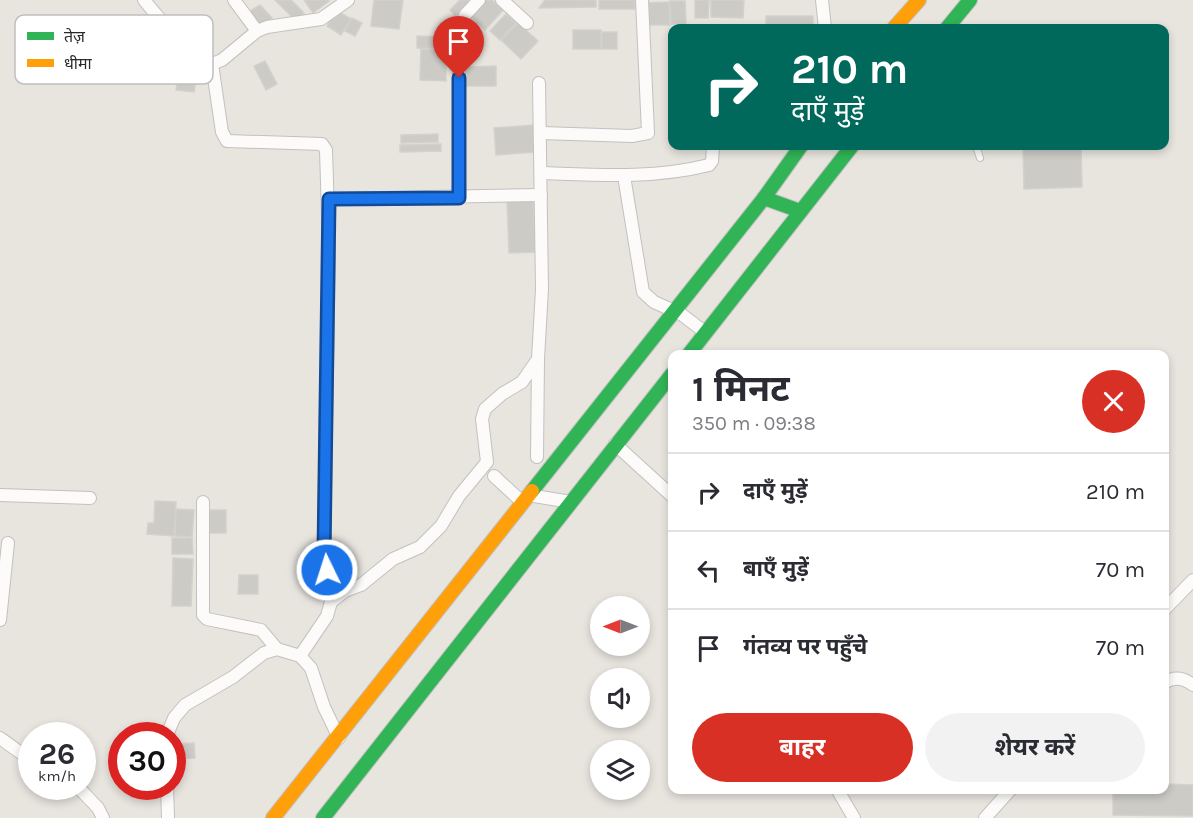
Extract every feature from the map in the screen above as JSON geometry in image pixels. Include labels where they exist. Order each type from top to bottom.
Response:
[{"type":"street","points":[[144,0],[157,15]]},
{"type":"street","points":[[234,0],[257,31]]},
{"type":"street","points":[[213,63],[222,60],[257,31],[267,27],[321,19],[348,0]]},
{"type":"street","points":[[459,198],[459,32],[465,15],[479,0]]},
{"type":"street","points":[[502,0],[527,23]]},
{"type":"street","points":[[541,134],[632,136],[648,133],[642,0]]},
{"type":"street","points":[[822,0],[825,24]]},
{"type":"street","points":[[898,24],[919,0]]},
{"type":"street","points":[[950,24],[970,0]]},
{"type":"street","points":[[213,70],[222,132],[226,140],[232,142],[307,142],[322,144],[326,150],[329,199],[324,552],[331,602],[327,616],[300,656]]},
{"type":"street","points":[[537,458],[538,359],[542,289],[539,83]]},
{"type":"street","points":[[542,173],[658,175],[709,165],[712,161],[713,150]]},
{"type":"street","points":[[273,818],[339,738],[676,310],[764,198],[798,150]]},
{"type":"street","points":[[692,350],[849,150]]},
{"type":"street","points":[[624,176],[643,292],[654,302],[676,310],[706,333]]},
{"type":"street","points":[[329,199],[541,195]]},
{"type":"street","points":[[764,198],[800,211]]},
{"type":"street","points":[[538,359],[522,382],[502,394],[485,410],[482,419],[487,462],[494,476],[525,499],[571,502]]},
{"type":"street","points":[[323,818],[668,379]]},
{"type":"street","points":[[615,444],[668,492]]},
{"type":"street","points":[[331,602],[345,591],[361,585],[393,559],[420,547],[441,526],[459,496],[487,462]]},
{"type":"street","points":[[478,475],[494,476]]},
{"type":"street","points":[[0,495],[90,498]]},
{"type":"street","points":[[203,502],[203,615],[207,619],[261,630],[277,649],[300,656],[315,675],[324,707],[339,738]]},
{"type":"street","points":[[0,621],[8,543]]},
{"type":"street","points":[[1169,605],[1193,580]]},
{"type":"street","points":[[172,722],[185,705],[232,677],[264,653],[277,649]]},
{"type":"street","points":[[1169,680],[1174,678],[1184,679],[1193,686]]},
{"type":"street","points":[[0,738],[18,751]]},
{"type":"street","points":[[840,794],[854,818]]},
{"type":"street","points":[[985,818],[1007,794]]},
{"type":"street","points":[[91,800],[103,818]]},
{"type":"street","points":[[167,800],[168,818]]},
{"type":"lane","points":[[977,150],[980,158]]},
{"type":"building","points":[[275,0],[291,0],[304,13],[296,21]]},
{"type":"building","points":[[304,0],[328,0],[329,1],[313,13]]},
{"type":"building","points":[[374,0],[403,0],[399,29],[371,26]]},
{"type":"building","points":[[460,0],[470,0],[455,15],[450,10]]},
{"type":"building","points":[[481,0],[492,0],[503,10],[485,30],[468,14]]},
{"type":"building","points":[[545,0],[596,0],[596,7],[539,8]]},
{"type":"building","points":[[599,0],[634,0],[635,9],[599,9]]},
{"type":"building","points":[[695,0],[709,0],[708,18],[695,18]]},
{"type":"building","points":[[711,0],[744,0],[743,18],[711,17]]},
{"type":"building","points":[[670,1],[685,1],[686,24],[671,24]]},
{"type":"building","points":[[669,2],[670,24],[645,25],[645,3]]},
{"type":"building","points":[[260,5],[272,18],[257,29],[245,14]]},
{"type":"building","points":[[336,10],[351,19],[341,35],[327,26]]},
{"type":"building","points":[[506,14],[516,23],[500,40],[490,31]]},
{"type":"building","points":[[766,16],[813,16],[813,24],[766,24]]},
{"type":"building","points":[[352,18],[362,23],[355,36],[345,31]]},
{"type":"building","points":[[518,23],[538,41],[521,59],[501,40]]},
{"type":"building","points":[[573,30],[601,30],[601,49],[573,49]]},
{"type":"building","points":[[602,32],[617,32],[617,49],[602,49]]},
{"type":"building","points":[[417,36],[446,37],[445,49],[417,48]]},
{"type":"building","points":[[421,49],[446,50],[446,81],[420,80]]},
{"type":"building","points":[[265,61],[277,84],[266,90],[254,66]]},
{"type":"building","points":[[496,66],[496,86],[467,86],[466,67]]},
{"type":"building","points":[[177,84],[195,84],[194,92],[176,90]]},
{"type":"building","points":[[534,125],[535,152],[496,155],[494,128]]},
{"type":"building","points":[[438,134],[438,142],[401,143],[401,135]]},
{"type":"building","points":[[441,144],[441,151],[400,152],[400,145]]},
{"type":"building","points":[[1023,150],[1081,150],[1082,187],[1024,189]]},
{"type":"building","points":[[533,197],[535,252],[509,253],[507,198]]},
{"type":"building","points":[[155,501],[176,502],[174,536],[147,534],[148,523],[154,523]]},
{"type":"building","points":[[176,509],[194,510],[192,537],[175,536]]},
{"type":"building","points":[[209,510],[226,510],[226,533],[208,533]]},
{"type":"building","points":[[172,538],[192,538],[193,554],[172,554]]},
{"type":"building","points":[[173,558],[193,559],[191,606],[172,606]]},
{"type":"building","points":[[239,575],[258,575],[258,594],[238,594]]},
{"type":"building","points":[[186,743],[194,743],[195,758],[186,758]]},
{"type":"building","points":[[1169,784],[1193,785],[1193,816],[1113,815],[1113,794],[1169,794]]},
{"type":"traffic: fast","points":[[950,24],[970,0]]},
{"type":"traffic: fast","points":[[764,198],[798,150]]},
{"type":"traffic: fast","points":[[692,350],[849,150]]},
{"type":"traffic: fast","points":[[532,491],[764,198],[800,211]]},
{"type":"traffic: fast","points":[[323,818],[668,379]]},
{"type":"traffic: slow","points":[[898,24],[919,0]]},
{"type":"traffic: slow","points":[[273,818],[532,491]]},
{"type":"route","points":[[327,570],[324,552],[329,199],[459,198],[459,78]]}]
